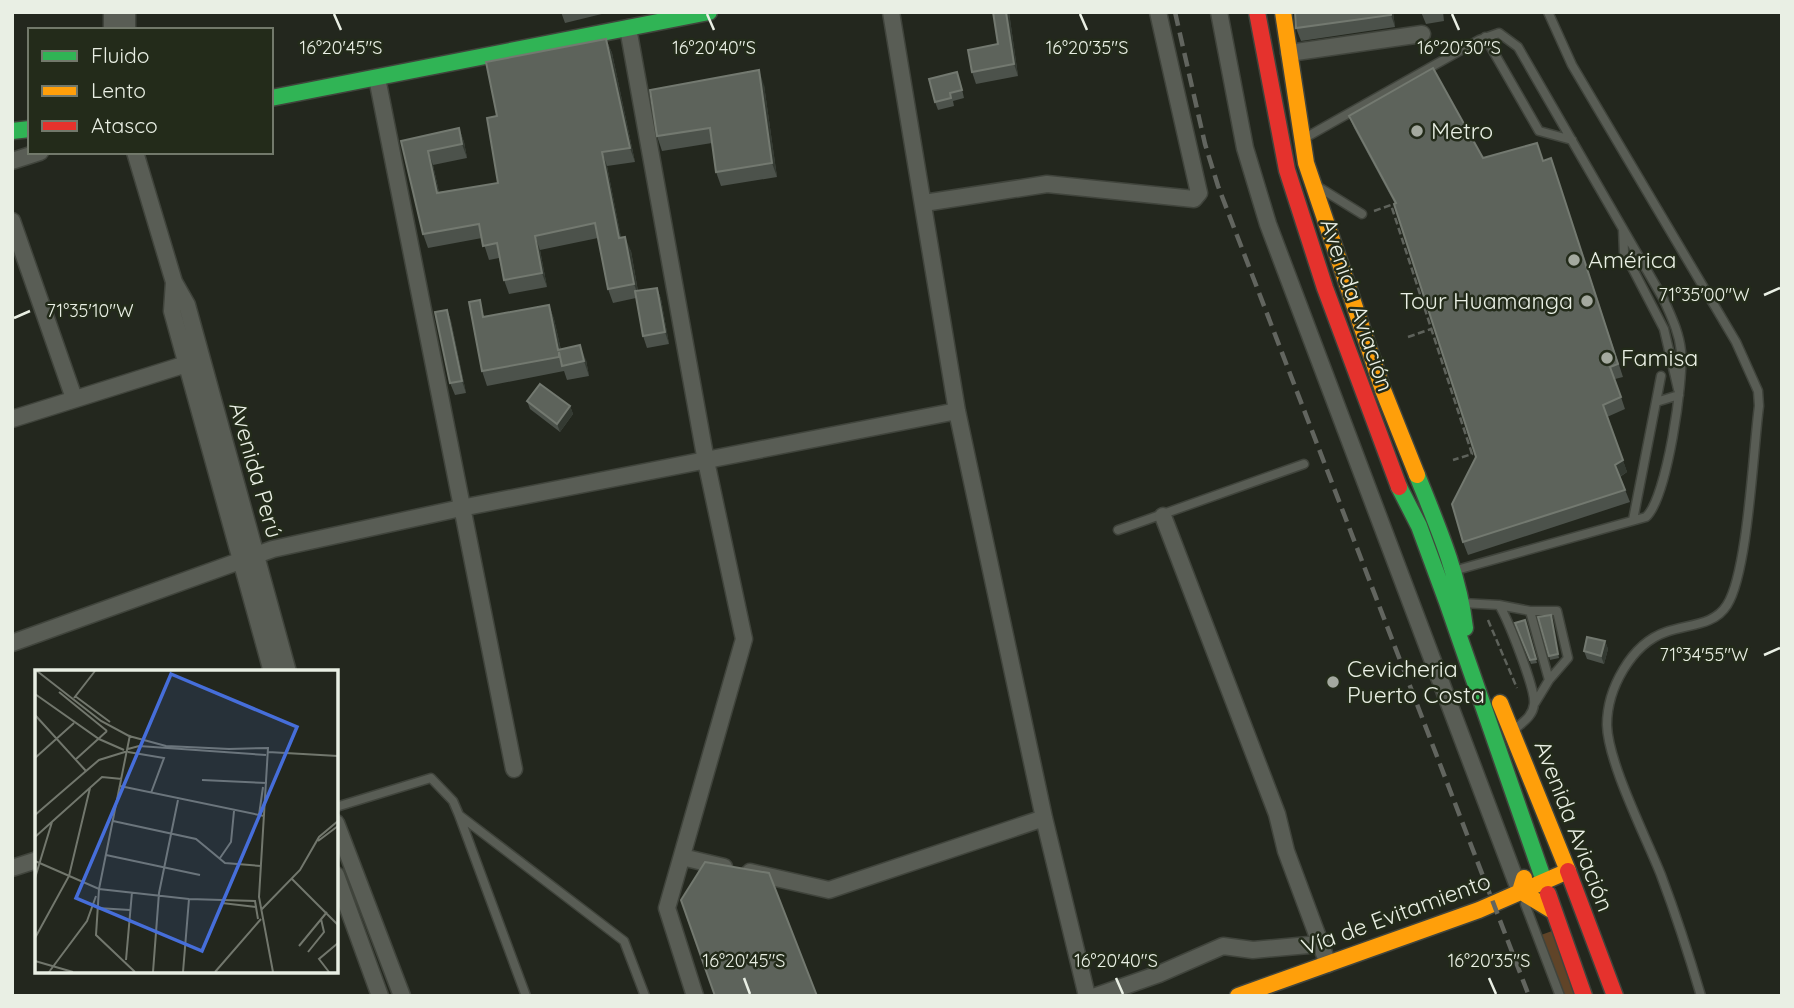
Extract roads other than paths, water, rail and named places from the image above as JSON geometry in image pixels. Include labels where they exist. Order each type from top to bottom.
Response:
[{"type":"main road","points":[[273,98],[709,12]]},
{"type":"main road","name":"Avenida Aviación","points":[[1257,12],[1282,146],[1334,312],[1396,481],[1513,731],[1615,996]]},
{"type":"main road","points":[[1283,12],[1300,141],[1311,180],[1382,390],[1433,512],[1453,571],[1454,602]]},
{"type":"main road","points":[[1282,146],[1300,141]]},
{"type":"main road","points":[[1419,526],[1433,512]]},
{"type":"main road","name":"Avenida Aviación","points":[[1454,602],[1553,911],[1584,996]]},
{"type":"main road","points":[[1530,840],[1520,891],[1553,911]]},
{"type":"main road","name":"Vía de Evitamiento","points":[[1238,996],[1479,910],[1568,871]]},
{"type":"street","points":[[891,12],[957,411],[1044,818],[1087,996]]},
{"type":"street","points":[[924,203],[1046,184],[1194,199],[1199,193],[1158,12]]},
{"type":"street","points":[[1219,12],[1245,148],[1268,224],[1520,891]]},
{"type":"street","points":[[628,28],[706,461],[744,639],[667,908],[695,996]]},
{"type":"street","points":[[1289,53],[1422,34]]},
{"type":"street","points":[[377,78],[514,769]]},
{"type":"street","points":[[12,161],[34,154]]},
{"type":"street","name":"Avenida Perú","points":[[136,154],[174,282],[187,305],[194,362],[241,562],[271,670]]},
{"type":"street","points":[[12,221],[74,398]]},
{"type":"street","points":[[12,419],[194,362]]},
{"type":"street","name":"Avenida Perú","points":[[194,362],[257,557],[287,670]]},
{"type":"street","points":[[12,643],[257,557],[273,549],[461,508],[957,411]]},
{"type":"street","points":[[1163,516],[1277,814],[1286,851],[1328,964]]},
{"type":"street","points":[[682,857],[829,890],[1044,818]]},
{"type":"street","points":[[338,828],[402,996]]},
{"type":"street","points":[[12,868],[35,861]]},
{"type":"street","points":[[338,880],[380,996]]},
{"type":"street","points":[[1096,996],[1159,974],[1223,946],[1253,950],[1320,943]]},
{"type":"lane","points":[[1548,12],[1579,77],[1736,342],[1758,391],[1759,406],[1743,541],[1734,593],[1720,615],[1708,621],[1666,632],[1644,645],[1625,667],[1609,706],[1607,726],[1613,751],[1665,887],[1701,996]]},
{"type":"lane","points":[[1300,141],[1485,37],[1499,33],[1518,47],[1675,325],[1682,364],[1679,393],[1661,494],[1651,512],[1633,520],[1453,571]]},
{"type":"lane","points":[[1485,37],[1539,131],[1572,140]]},
{"type":"lane","points":[[1311,180],[1326,194],[1363,214]]},
{"type":"lane","points":[[1633,520],[1661,376]]},
{"type":"lane","points":[[1657,402],[1679,393]]},
{"type":"lane","points":[[1118,530],[1304,464]]},
{"type":"lane","points":[[1454,602],[1530,611],[1557,611],[1568,658],[1549,680],[1529,718],[1513,731]]},
{"type":"lane","points":[[1499,606],[1508,620],[1535,703]]},
{"type":"lane","points":[[1530,611],[1549,680]]},
{"type":"lane","points":[[338,806],[431,778],[453,801],[460,815],[526,996]]},
{"type":"lane","points":[[460,815],[624,941],[645,996]]},
{"type":"lane","points":[[1520,891],[1560,996]]},
{"type":"railway","points":[[1175,12],[1205,144],[1218,186],[1529,996]]},
{"type":"place","name":"Metro","points":[[1417,131]]},
{"type":"place","name":"América","points":[[1574,260]]},
{"type":"place","name":"Tour Huamanga","points":[[1587,301]]},
{"type":"place","name":"Famisa","points":[[1607,358]]},
{"type":"place","name":"Cevicheria Puerto Costa","points":[[1333,682]]}]
